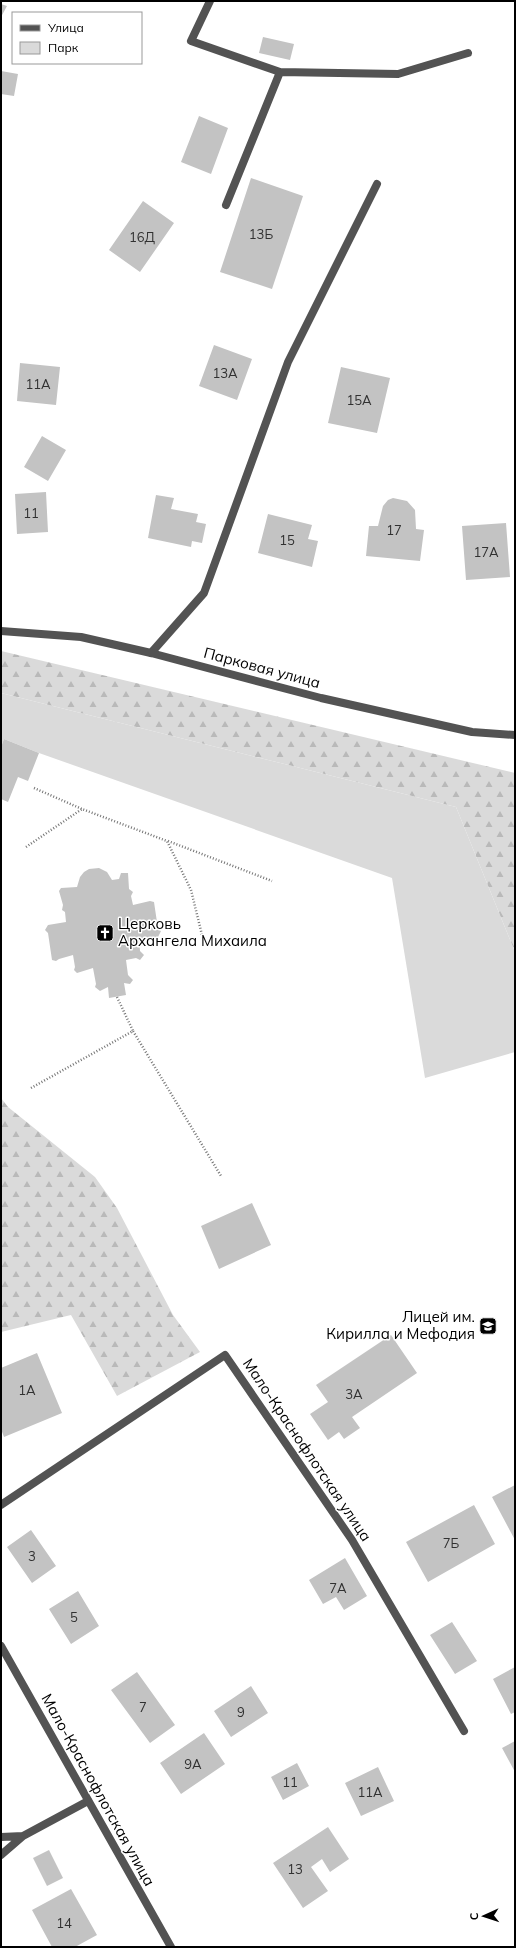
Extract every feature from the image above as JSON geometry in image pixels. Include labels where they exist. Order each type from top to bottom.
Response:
[{"type":"street","points":[[210,1],[191,41],[280,72],[398,74],[468,53]]},
{"type":"street","points":[[226,205],[280,72]]},
{"type":"street","points":[[152,653],[204,593],[288,362],[377,184]]},
{"type":"street","name":"Парковая улица","points":[[1,631],[81,637],[152,653],[321,698],[472,732],[515,735]]},
{"type":"street","name":"Мало-Краснофлотская улица","points":[[1,1505],[225,1355],[352,1540],[464,1731]]},
{"type":"street","name":"Мало-Краснофлотская улица","points":[[1,1646],[171,1947]]},
{"type":"street","points":[[1,1855],[23,1836],[88,1801]]},
{"type":"street","points":[[1,1837],[23,1836]]},
{"type":"path","points":[[34,788],[82,810],[167,840],[272,881]]},
{"type":"path","points":[[26,847],[82,810]]},
{"type":"path","points":[[167,840],[191,890],[202,935]]},
{"type":"path","points":[[117,997],[133,1032],[221,1176]]},
{"type":"path","points":[[31,1088],[133,1032]]},
{"type":"green space","points":[[1,651],[515,773],[515,952],[456,807],[1,693]]},
{"type":"green space","points":[[1,693],[456,807],[515,952],[515,1052],[425,1078],[392,878],[39,753],[4,739],[1,747]]},
{"type":"green space","points":[[1,1098],[8,1107],[95,1177],[117,1208],[173,1315],[200,1352],[117,1396],[71,1315],[1,1332]]},
{"type":"building","points":[[1,4],[7,6],[1,17]]},
{"type":"building","points":[[263,37],[294,44],[290,60],[259,53]]},
{"type":"building","points":[[1,71],[18,74],[14,96],[1,94]]},
{"type":"building","points":[[199,116],[228,128],[211,174],[181,162]]},
{"type":"building","points":[[251,178],[303,196],[272,289],[220,272]]},
{"type":"building","points":[[143,201],[174,223],[140,272],[109,250]]},
{"type":"building","points":[[214,345],[252,359],[237,400],[199,386]]},
{"type":"building","points":[[20,363],[60,367],[56,405],[17,401]]},
{"type":"building","points":[[341,367],[390,378],[377,433],[328,423]]},
{"type":"building","points":[[42,436],[66,450],[48,481],[24,467]]},
{"type":"building","points":[[46,492],[48,532],[17,534],[15,494]]},
{"type":"building","points":[[156,495],[174,498],[171,509],[198,514],[196,522],[206,524],[202,543],[192,541],[191,547],[148,538]]},
{"type":"building","points":[[393,498],[407,501],[415,510],[416,529],[424,530],[420,561],[366,556],[369,526],[378,526],[383,506],[388,500]]},
{"type":"building","points":[[268,514],[312,525],[308,539],[318,541],[312,567],[258,553]]},
{"type":"building","points":[[506,523],[510,577],[466,580],[462,526]]},
{"type":"building","points":[[4,739],[39,753],[28,781],[18,777],[8,802],[1,799],[1,747]]},
{"type":"building","name":"Церковь Архангела Михаила","points":[[99,868],[107,872],[112,880],[119,879],[121,873],[128,873],[129,889],[133,892],[131,896],[133,905],[150,901],[154,902],[158,929],[161,931],[158,937],[139,939],[140,951],[144,955],[140,960],[136,958],[126,960],[128,975],[133,980],[130,984],[124,983],[126,995],[109,998],[108,987],[100,991],[95,987],[96,984],[93,968],[77,973],[74,970],[73,955],[56,961],[52,960],[48,933],[45,930],[48,925],[66,922],[65,912],[62,910],[63,905],[59,891],[61,888],[77,887],[80,877],[84,872],[89,869]]},
{"type":"building","points":[[252,1203],[271,1245],[219,1269],[201,1226]]},
{"type":"building","points":[[391,1335],[417,1373],[352,1417],[360,1428],[344,1439],[339,1432],[328,1440],[310,1414],[328,1402],[316,1385]]},
{"type":"building","points":[[37,1353],[62,1413],[4,1437],[1,1429],[1,1368]]},
{"type":"building","points":[[515,1485],[515,1540],[492,1497]]},
{"type":"building","points":[[474,1505],[495,1544],[428,1582],[406,1542]]},
{"type":"building","points":[[31,1530],[56,1566],[32,1583],[7,1547]]},
{"type":"building","points":[[345,1558],[367,1596],[344,1610],[336,1597],[323,1604],[309,1580]]},
{"type":"building","points":[[78,1591],[99,1626],[71,1644],[49,1609]]},
{"type":"building","points":[[452,1622],[477,1661],[455,1674],[430,1635]]},
{"type":"building","points":[[515,1667],[515,1712],[511,1714],[493,1679]]},
{"type":"building","points":[[137,1672],[175,1725],[150,1743],[111,1690]]},
{"type":"building","points":[[251,1686],[268,1713],[231,1737],[214,1711]]},
{"type":"building","points":[[204,1733],[225,1764],[181,1794],[160,1763]]},
{"type":"building","points":[[515,1741],[515,1772],[502,1748]]},
{"type":"building","points":[[297,1763],[309,1786],[283,1800],[271,1777]]},
{"type":"building","points":[[378,1767],[394,1801],[361,1816],[345,1783]]},
{"type":"building","points":[[328,1827],[349,1859],[330,1872],[322,1859],[311,1867],[328,1891],[303,1908],[273,1863]]},
{"type":"building","points":[[49,1850],[63,1878],[47,1886],[33,1858]]},
{"type":"building","points":[[71,1889],[97,1935],[75,1947],[52,1947],[32,1910]]},
{"type":"place","name":"Церковь Архангела Михаила","points":[[105,933]]},
{"type":"place","name":"Лицей им. Кирилла и Мефодия","points":[[488,1326]]}]
